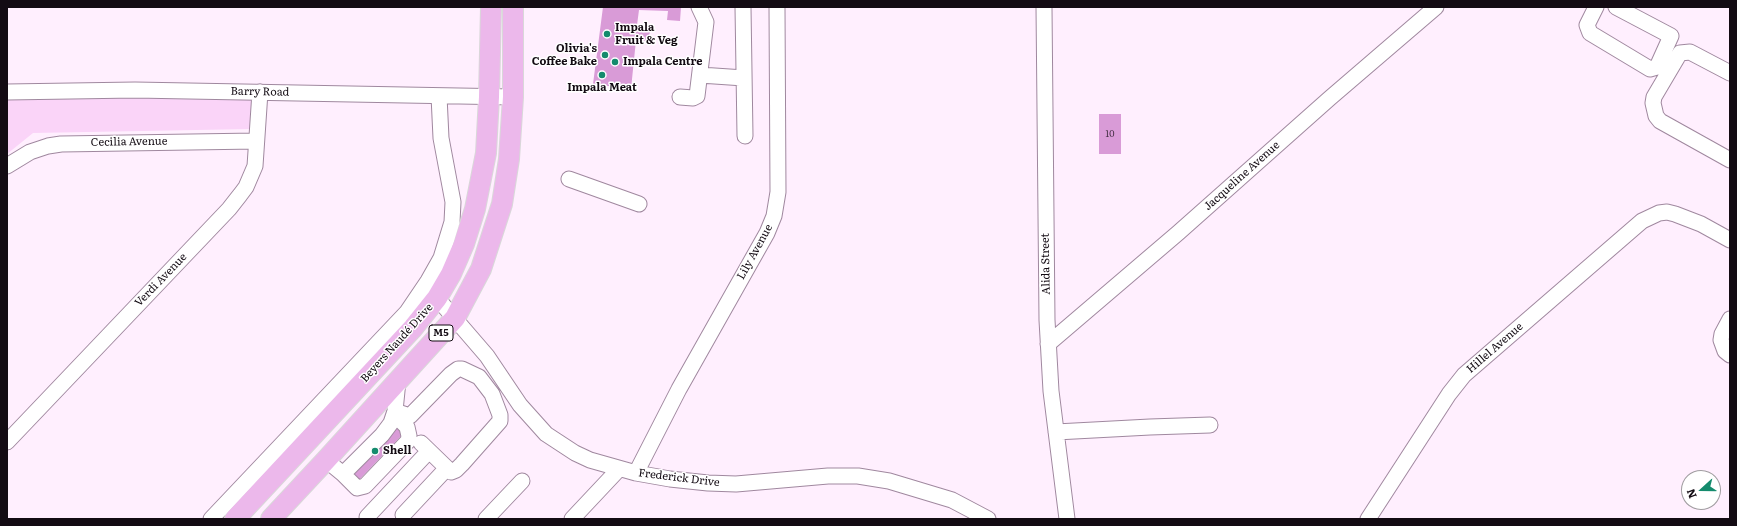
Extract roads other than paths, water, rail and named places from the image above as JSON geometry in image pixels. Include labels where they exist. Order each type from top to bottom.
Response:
[{"type":"main road","name":"Beyers Naudé Drive","points":[[234,519],[413,328],[437,298],[451,274],[464,244],[475,210],[486,154],[490,97],[491,7]]},
{"type":"main road","name":"M5","points":[[271,519],[455,318],[480,269],[502,204],[509,159],[514,97],[514,7]]},
{"type":"street","points":[[680,97],[696,98],[706,22],[699,7]]},
{"type":"street","points":[[743,7],[745,136]]},
{"type":"street","name":"Lily Avenue","points":[[636,473],[665,414],[767,233],[774,216],[778,192],[778,7]]},
{"type":"street","name":"Alida Street","points":[[1044,7],[1048,344],[1051,390],[1067,519]]},
{"type":"street","name":"Jacqueline Avenue","points":[[1048,344],[1178,233],[1330,98],[1436,7]]},
{"type":"street","points":[[1596,7],[1587,25],[1590,33],[1650,69],[1657,67],[1671,36],[1616,7]]},
{"type":"street","points":[[1730,73],[1697,54],[1685,51],[1676,57],[1654,97],[1653,103],[1656,116],[1660,121],[1730,160]]},
{"type":"street","points":[[700,75],[744,78]]},
{"type":"street","name":"Barry Road","points":[[7,92],[135,90],[514,97]]},
{"type":"street","name":"Verdi Avenue","points":[[7,442],[229,209],[246,187],[255,166],[260,92]]},
{"type":"street","name":"Beyers Naudé Drive","points":[[211,519],[407,312],[416,300],[441,258],[452,222],[453,202],[441,138],[439,96]]},
{"type":"street","name":"Cecilia Avenue","points":[[7,166],[30,152],[48,146],[61,144],[256,141]]},
{"type":"street","points":[[569,179],[639,204]]},
{"type":"street","name":"Hillel Avenue","points":[[1368,519],[1449,394],[1464,375],[1631,229],[1642,221],[1659,213],[1667,212],[1686,217],[1730,240]]},
{"type":"street","name":"Frederick Drive","points":[[437,298],[455,318],[491,351],[520,405],[546,434],[575,454],[590,460],[636,473],[714,484],[736,484],[828,476],[858,476],[889,481],[952,500],[988,519]]},
{"type":"street","points":[[1730,319],[1722,334],[1721,340],[1724,351],[1730,355]]},
{"type":"street","points":[[367,517],[425,447],[450,472],[456,470],[500,421],[500,415],[492,394],[480,377],[462,369],[458,369],[450,374],[410,416],[395,412]]},
{"type":"street","points":[[343,474],[391,423],[395,412],[398,381]]},
{"type":"street","points":[[326,460],[357,488],[365,486],[408,441],[409,436],[407,427],[395,412]]},
{"type":"street","points":[[1056,432],[1210,425]]},
{"type":"street","points":[[403,514],[447,468]]},
{"type":"street","points":[[572,519],[619,469]]},
{"type":"street","points":[[486,519],[522,481]]},
{"type":"place","name":"Impala Fruit & Veg","points":[[607,34]]},
{"type":"place","name":"Olivia's Coffee Bake","points":[[605,55]]},
{"type":"place","name":"Impala Centre","points":[[615,62]]},
{"type":"place","name":"Impala Meat","points":[[602,75]]},
{"type":"place","name":"Shell","points":[[375,451]]}]
